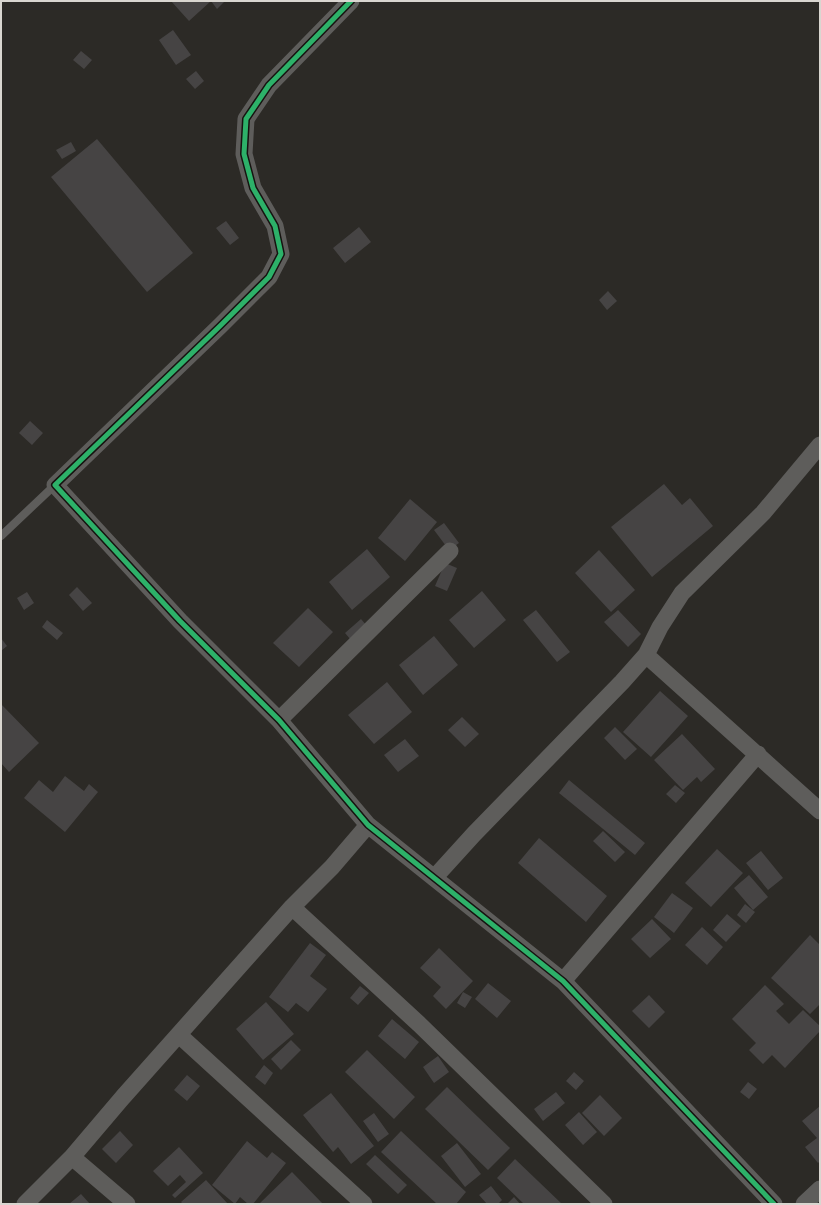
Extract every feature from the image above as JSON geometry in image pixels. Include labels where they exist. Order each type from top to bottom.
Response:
[{"type":"street","points":[[351,1],[269,85],[246,119],[244,154],[253,188],[276,226],[281,254],[269,277],[55,486],[180,621],[279,720],[368,825],[563,981],[774,1204]]},
{"type":"street","points":[[434,878],[474,834],[617,688],[646,655],[660,627],[682,593],[763,513],[820,445]]},
{"type":"street","points":[[279,720],[450,551]]},
{"type":"street","points":[[646,655],[820,811]]},
{"type":"street","points":[[563,981],[758,754]]},
{"type":"street","points":[[25,1204],[72,1157],[123,1097],[292,907],[332,868],[368,825]]},
{"type":"street","points":[[292,907],[424,1029],[604,1204]]},
{"type":"street","points":[[179,1035],[364,1204]]},
{"type":"street","points":[[72,1157],[127,1204]]},
{"type":"street","points":[[804,1204],[820,1189]]},
{"type":"lane","points":[[1,536],[55,486]]},
{"type":"building","points":[[171,1],[211,1],[189,21]]},
{"type":"building","points":[[211,1],[225,1],[217,9]]},
{"type":"building","points":[[173,30],[191,55],[176,65],[159,40]]},
{"type":"building","points":[[81,51],[92,60],[84,69],[73,60]]},
{"type":"building","points":[[196,71],[204,81],[195,89],[186,79]]},
{"type":"building","points":[[97,139],[193,253],[147,292],[51,177]]},
{"type":"building","points":[[71,142],[76,151],[62,159],[56,150]]},
{"type":"building","points":[[226,221],[239,238],[230,245],[216,228]]},
{"type":"building","points":[[359,227],[371,242],[345,263],[333,248]]},
{"type":"building","points":[[608,291],[617,301],[607,310],[599,300]]},
{"type":"building","points":[[30,421],[43,433],[32,445],[19,433]]},
{"type":"building","points":[[664,484],[682,505],[690,498],[713,526],[652,577],[611,527]]},
{"type":"building","points":[[410,499],[437,522],[405,561],[378,538]]},
{"type":"building","points":[[444,523],[459,543],[449,550],[434,530]]},
{"type":"building","points":[[367,549],[390,577],[352,610],[329,582]]},
{"type":"building","points":[[599,550],[635,590],[611,612],[575,573]]},
{"type":"building","points":[[445,563],[457,568],[447,591],[435,586]]},
{"type":"building","points":[[77,587],[92,603],[83,611],[69,595]]},
{"type":"building","points":[[482,591],[506,620],[474,648],[449,620]]},
{"type":"building","points":[[27,592],[34,603],[24,610],[17,598]]},
{"type":"building","points":[[308,608],[333,632],[299,667],[273,643]]},
{"type":"building","points":[[536,610],[570,652],[557,662],[523,620]]},
{"type":"building","points":[[618,610],[641,634],[628,647],[604,622]]},
{"type":"building","points":[[361,619],[372,632],[356,646],[345,633]]},
{"type":"building","points":[[47,620],[63,633],[57,640],[42,627]]},
{"type":"building","points":[[434,636],[458,665],[423,695],[399,665]]},
{"type":"building","points":[[1,638],[7,646],[1,651]]},
{"type":"building","points":[[387,682],[412,712],[374,744],[348,715]]},
{"type":"building","points":[[660,691],[688,716],[651,757],[623,732]]},
{"type":"building","points":[[1,704],[39,743],[9,772],[1,763]]},
{"type":"building","points":[[462,717],[479,734],[465,747],[448,730]]},
{"type":"building","points":[[615,727],[637,749],[625,760],[604,738]]},
{"type":"building","points":[[682,734],[715,769],[701,782],[697,777],[683,790],[654,760]]},
{"type":"building","points":[[405,739],[419,756],[398,772],[384,755]]},
{"type":"building","points":[[65,776],[84,791],[89,784],[98,792],[65,832],[24,798],[39,780],[53,792]]},
{"type":"building","points":[[569,780],[645,843],[635,855],[559,793]]},
{"type":"building","points":[[675,785],[685,793],[676,803],[666,794]]},
{"type":"building","points":[[603,831],[625,852],[615,862],[593,841]]},
{"type":"building","points":[[539,838],[607,896],[586,922],[518,863]]},
{"type":"building","points":[[717,849],[743,873],[711,907],[685,883]]},
{"type":"building","points":[[761,851],[783,878],[768,890],[746,863]]},
{"type":"building","points":[[749,875],[768,897],[753,910],[734,888]]},
{"type":"building","points":[[672,893],[693,908],[674,933],[654,917]]},
{"type":"building","points":[[745,904],[755,912],[746,923],[737,915]]},
{"type":"building","points":[[727,914],[741,926],[726,942],[713,930]]},
{"type":"building","points":[[652,919],[671,939],[650,958],[631,939]]},
{"type":"building","points":[[702,927],[723,947],[707,965],[685,945]]},
{"type":"building","points":[[810,935],[820,945],[820,1004],[810,1014],[771,978]]},
{"type":"building","points":[[310,943],[326,955],[310,976],[327,989],[308,1012],[296,1003],[288,1012],[269,997]]},
{"type":"building","points":[[439,948],[473,981],[446,1009],[433,996],[441,987],[420,968]]},
{"type":"building","points":[[488,983],[511,1001],[497,1018],[475,999]]},
{"type":"building","points":[[765,985],[784,1004],[776,1011],[789,1024],[803,1010],[820,1026],[820,1031],[785,1068],[772,1055],[763,1064],[749,1050],[756,1043],[732,1019]]},
{"type":"building","points":[[360,986],[369,993],[358,1005],[350,998]]},
{"type":"building","points":[[463,992],[472,997],[465,1008],[457,1003]]},
{"type":"building","points":[[649,995],[665,1012],[649,1028],[632,1011]]},
{"type":"building","points":[[266,1002],[294,1034],[263,1060],[236,1029]]},
{"type":"building","points":[[392,1019],[419,1042],[405,1059],[378,1036]]},
{"type":"building","points":[[291,1040],[301,1050],[281,1070],[271,1059]]},
{"type":"building","points":[[367,1050],[415,1097],[394,1119],[345,1072]]},
{"type":"building","points":[[438,1056],[449,1072],[434,1083],[423,1067]]},
{"type":"building","points":[[264,1065],[273,1073],[265,1085],[255,1077]]},
{"type":"building","points":[[574,1072],[584,1081],[576,1090],[566,1081]]},
{"type":"building","points":[[187,1075],[200,1086],[187,1101],[174,1090]]},
{"type":"building","points":[[748,1082],[757,1089],[749,1099],[740,1092]]},
{"type":"building","points":[[447,1087],[510,1148],[488,1170],[425,1109]]},
{"type":"building","points":[[556,1092],[565,1103],[543,1121],[534,1109]]},
{"type":"building","points":[[331,1093],[374,1146],[351,1164],[338,1147],[333,1152],[303,1115]]},
{"type":"building","points":[[600,1095],[622,1118],[604,1136],[582,1113]]},
{"type":"building","points":[[820,1106],[820,1161],[818,1163],[805,1147],[817,1138],[802,1121]]},
{"type":"building","points":[[579,1112],[597,1132],[583,1145],[565,1125]]},
{"type":"building","points":[[374,1113],[389,1134],[378,1142],[363,1121]]},
{"type":"building","points":[[120,1131],[133,1145],[116,1163],[102,1149]]},
{"type":"building","points":[[401,1131],[466,1192],[456,1204],[437,1204],[381,1152]]},
{"type":"building","points":[[247,1141],[267,1158],[272,1152],[286,1163],[253,1204],[248,1204],[240,1197],[235,1204],[212,1185]]},
{"type":"building","points":[[457,1143],[481,1174],[465,1187],[441,1156]]},
{"type":"building","points":[[179,1147],[203,1173],[175,1198],[172,1195],[186,1182],[180,1175],[168,1186],[153,1171]]},
{"type":"building","points":[[375,1155],[407,1185],[398,1194],[366,1164]]},
{"type":"building","points":[[515,1159],[562,1204],[524,1204],[497,1178]]},
{"type":"building","points":[[292,1172],[323,1204],[259,1204]]},
{"type":"building","points":[[206,1180],[228,1204],[183,1204],[181,1202]]},
{"type":"building","points":[[491,1186],[502,1200],[498,1204],[487,1204],[479,1195]]},
{"type":"building","points":[[81,1194],[90,1204],[69,1204]]},
{"type":"building","points":[[514,1197],[520,1204],[507,1204]]},
{"type":"cycle path","points":[[351,1],[269,85],[246,119],[244,154],[253,188],[275,226],[281,254],[269,277],[55,485],[180,621],[279,720],[368,825],[563,981],[774,1204]]}]
